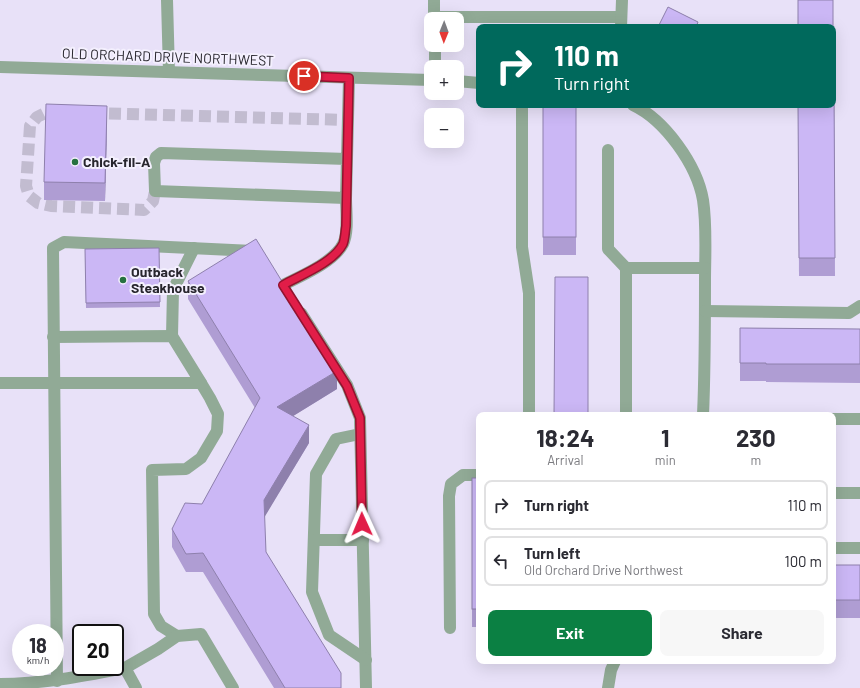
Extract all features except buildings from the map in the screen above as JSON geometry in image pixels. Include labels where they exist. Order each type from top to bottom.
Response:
[{"type":"street","points":[[166,0],[169,72]]},
{"type":"street","points":[[434,0],[434,12]]},
{"type":"street","points":[[464,19],[621,22],[622,0]]},
{"type":"street","name":"OLD ORCHARD DRIVE NORTHWEST","points":[[0,67],[424,80]]},
{"type":"street","points":[[275,272],[285,288],[337,254],[344,243],[346,226],[349,78]]},
{"type":"street","points":[[464,82],[476,83]]},
{"type":"street","points":[[522,108],[522,247],[529,293],[529,412]]},
{"type":"street","points":[[638,108],[657,122],[674,139],[699,184],[703,199],[705,224],[705,384],[703,412]]},
{"type":"street","points":[[608,150],[608,249],[626,268],[626,412]]},
{"type":"street","points":[[346,198],[155,191],[154,163],[156,157],[161,154],[347,159]]},
{"type":"street","points":[[57,681],[53,248],[64,242],[256,251],[262,255]]},
{"type":"street","points":[[176,636],[161,626],[154,614],[152,470],[186,469],[201,458],[217,431],[218,414],[210,398],[172,336],[173,290],[194,248]]},
{"type":"street","points":[[626,268],[705,268]]},
{"type":"street","points":[[296,305],[347,386],[360,418],[366,688]]},
{"type":"street","points":[[705,311],[849,313],[860,306]]},
{"type":"street","points":[[53,337],[172,336]]},
{"type":"street","points":[[0,383],[201,383]]},
{"type":"street","points":[[836,419],[860,419]]},
{"type":"street","points":[[360,434],[336,440],[316,474],[312,592],[330,635],[366,660]]},
{"type":"street","points":[[450,628],[449,496],[451,484],[463,475],[476,475]]},
{"type":"street","points":[[836,493],[860,493]]},
{"type":"street","points":[[314,540],[363,540]]},
{"type":"street","points":[[836,548],[860,548]]},
{"type":"street","points":[[0,684],[57,681],[125,668],[158,649],[176,636],[201,634],[233,688]]},
{"type":"street","points":[[608,688],[611,670],[614,664]]},
{"type":"street","points":[[125,668],[136,688]]},
{"type":"tunnel","points":[[61,113],[47,112],[37,117],[30,126],[26,186],[29,196],[38,203],[51,206],[144,210],[153,201],[155,191]]},
{"type":"tunnel","points":[[91,113],[348,120]]},
{"type":"place","name":"Chick-fil-A","points":[[75,162]]},
{"type":"place","name":"Outback Steakhouse","points":[[123,280]]},
{"type":"route","points":[[304,76],[349,78],[346,226],[344,243],[337,254],[283,285],[347,386],[360,418],[362,524]]}]
